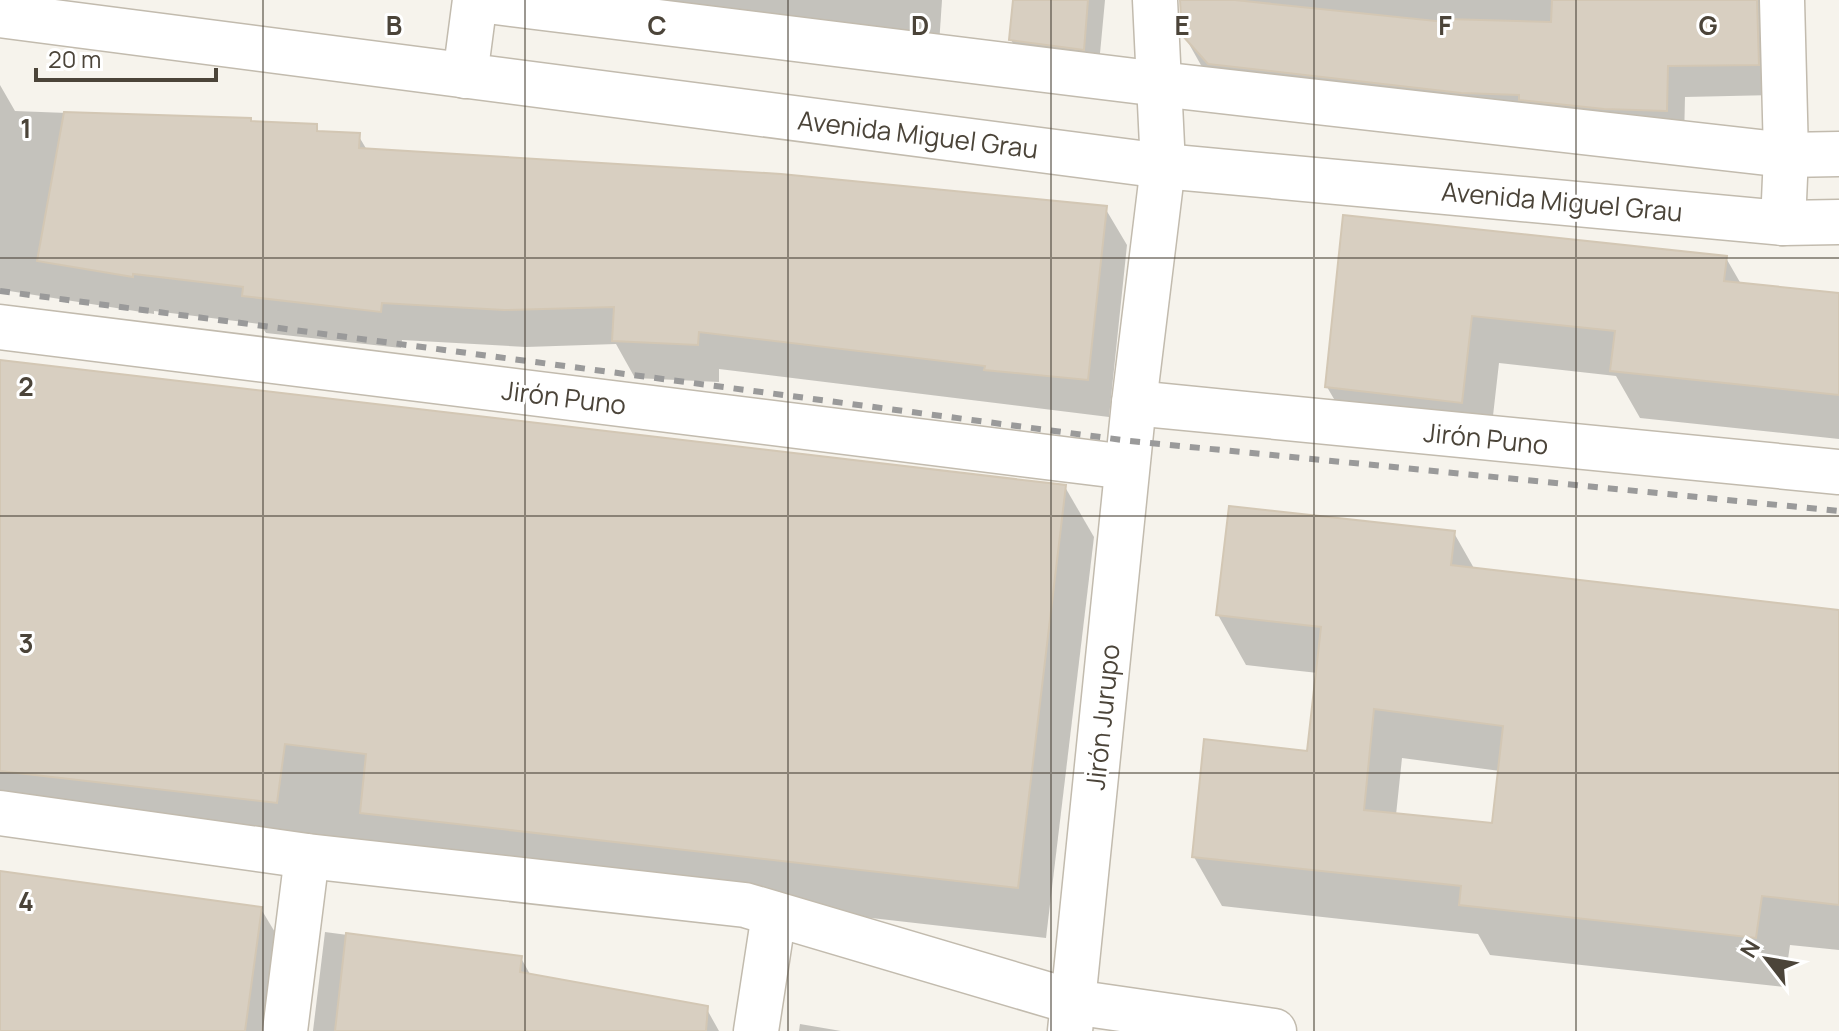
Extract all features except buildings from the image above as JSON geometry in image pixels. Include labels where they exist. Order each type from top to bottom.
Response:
[{"type":"street","points":[[465,76],[477,0],[1159,84],[1786,155],[1839,154]]},
{"type":"street","name":"Jirón Jurupo","points":[[1071,1017],[1127,467],[1163,166],[1155,0]]},
{"type":"street","points":[[1782,0],[1786,155],[1783,223]]},
{"type":"street","name":"Avenida Miguel Grau","points":[[0,15],[1163,166],[1783,223],[1839,222]]},
{"type":"street","name":"Jirón Puno","points":[[0,327],[1127,467]]},
{"type":"street","name":"Jirón Puno","points":[[1134,403],[1839,472]]},
{"type":"street","points":[[0,813],[307,856],[745,905],[1071,1017],[1274,1031]]},
{"type":"street","points":[[285,1031],[307,856]]},
{"type":"street","points":[[756,1031],[774,914]]},
{"type":"railway","points":[[0,291],[1130,441],[1839,511]]}]
